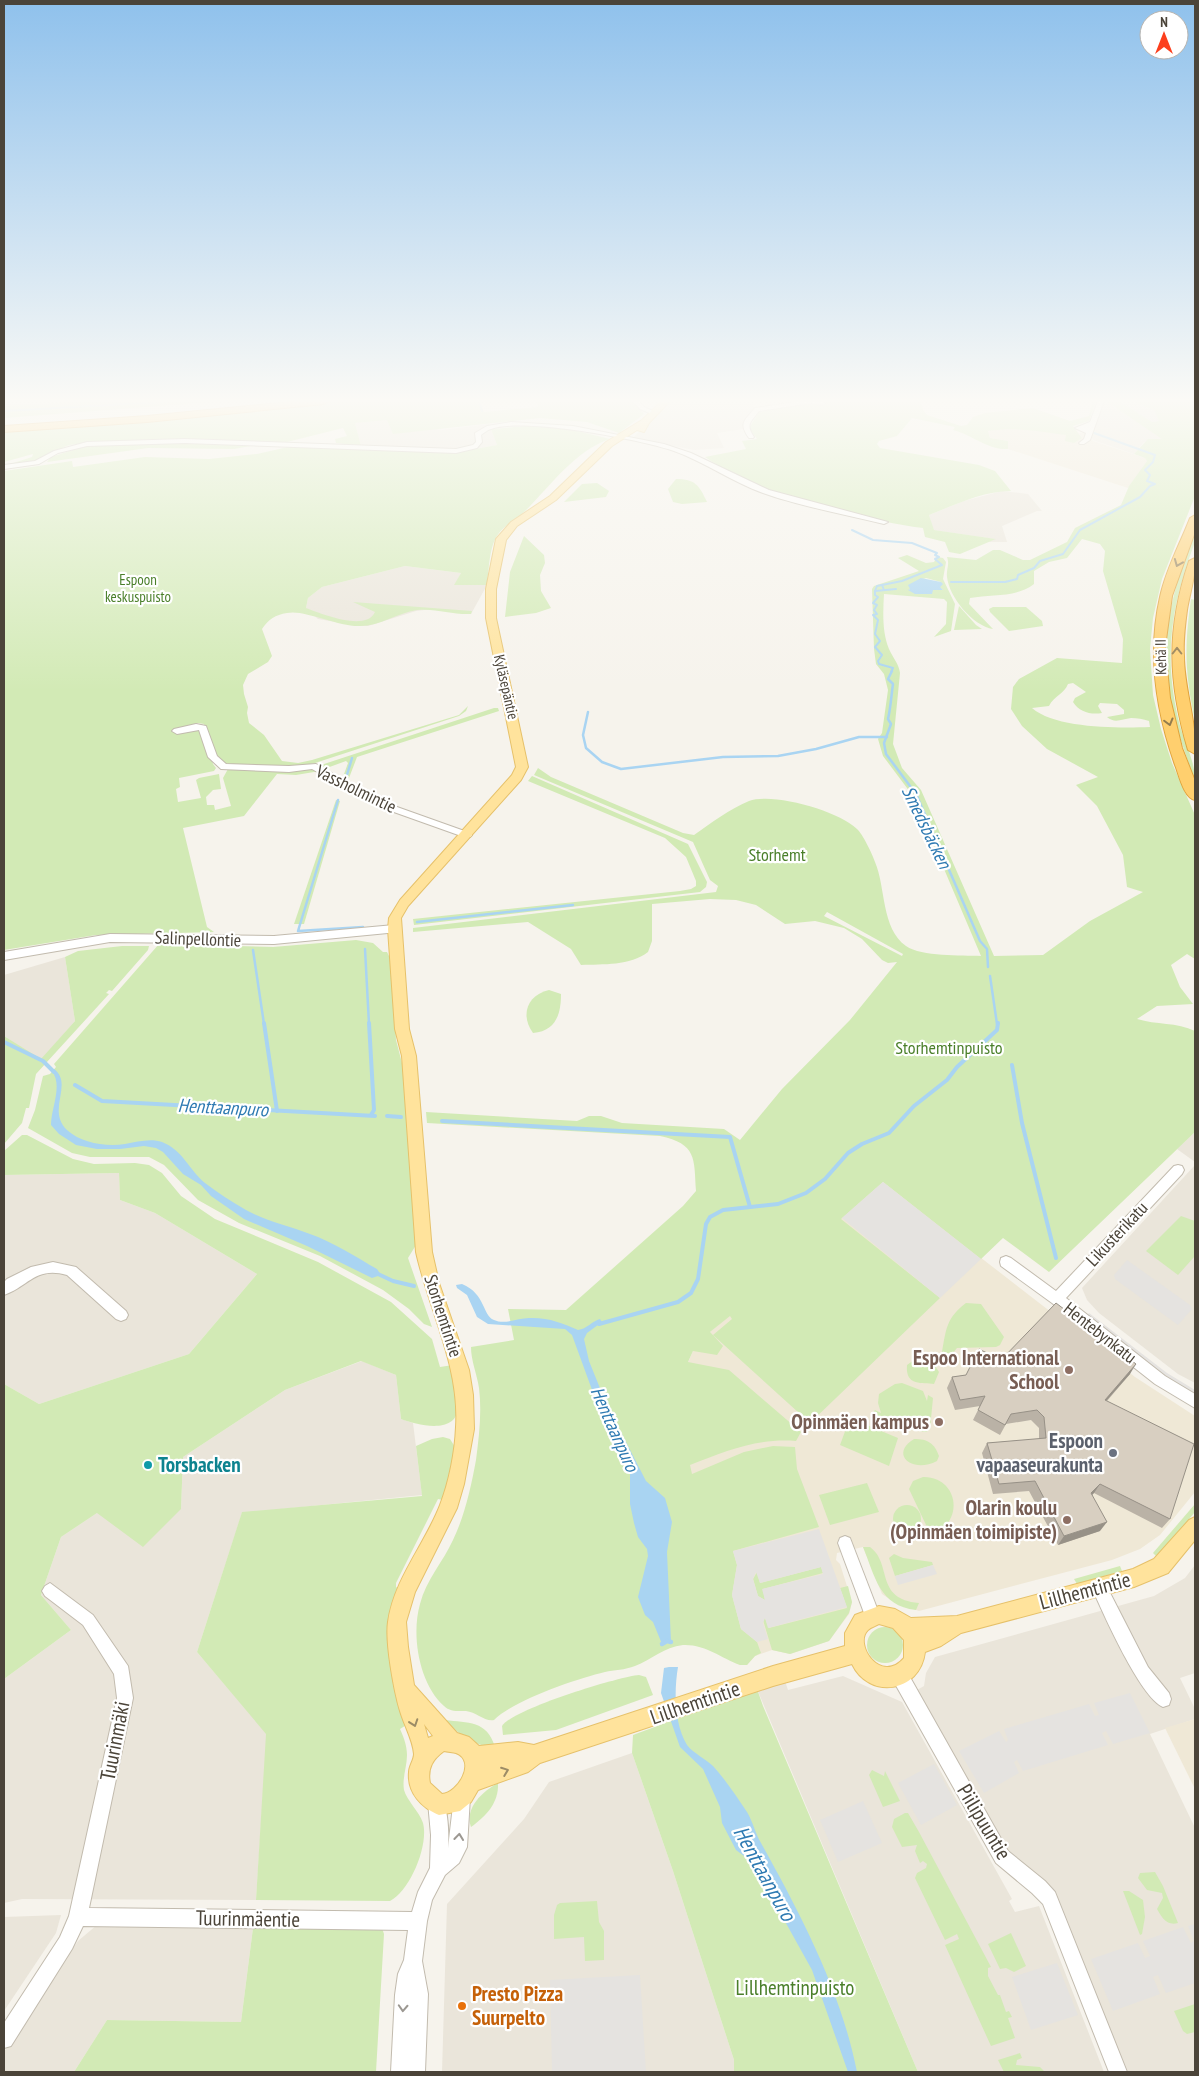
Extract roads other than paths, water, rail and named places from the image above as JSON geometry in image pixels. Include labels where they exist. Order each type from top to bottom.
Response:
[{"type":"highway","name":"Kehä II","points":[[1195,518],[1166,596],[1159,644],[1162,689],[1167,718],[1175,747],[1195,796]]},
{"type":"highway","name":"Kehä II","points":[[1195,561],[1182,601],[1177,647],[1180,690],[1195,750]]},
{"type":"main road","name":"Kyläsepäntie","points":[[394,929],[395,918],[404,903],[468,835],[517,777],[522,767],[520,749],[490,611],[491,590],[501,539],[514,524],[553,498]]},
{"type":"main road","name":"Storhemtintie","points":[[394,929],[402,1029],[410,1073],[424,1252],[431,1283],[461,1370],[465,1395],[465,1429],[455,1484],[440,1524],[407,1589],[397,1622],[398,1647],[409,1709],[424,1755]]},
{"type":"main road","name":"Lillhemtintie","points":[[907,1628],[928,1625],[957,1625],[1134,1578],[1161,1566],[1195,1526]]},
{"type":"main road","points":[[872,1616],[894,1618],[907,1628],[915,1646],[912,1664],[900,1676],[880,1677],[861,1663],[854,1644],[859,1626],[872,1616]]},
{"type":"main road","name":"Lillhemtintie","points":[[915,1646],[934,1639],[957,1625]]},
{"type":"main road","name":"Lillhemtintie","points":[[468,1789],[521,1765],[534,1755],[610,1732],[772,1676],[856,1653]]},
{"type":"main road","points":[[407,1690],[421,1702],[441,1732],[451,1741]]},
{"type":"main road","points":[[451,1741],[460,1743],[467,1748],[475,1764],[468,1789],[454,1802],[436,1802],[423,1791],[419,1773],[424,1755],[436,1744],[451,1741]]},
{"type":"main road","name":"Lillhemtintie","points":[[473,1757],[518,1752],[534,1755]]},
{"type":"street","points":[[789,498],[884,522]]},
{"type":"street","name":"Vassholmintie","points":[[177,731],[196,727],[203,728],[213,757],[224,767],[289,769],[313,766],[380,804],[468,835]]},
{"type":"street","name":"Salinpellontie","points":[[4,956],[118,938],[274,940],[394,929]]},
{"type":"street","name":"Likusterikatu","points":[[1057,1299],[1178,1170]]},
{"type":"street","name":"Hentebynkatu","points":[[1006,1262],[1057,1299],[1160,1380],[1195,1402]]},
{"type":"street","points":[[4,1289],[39,1269],[64,1268],[71,1270],[121,1315]]},
{"type":"street","points":[[845,1543],[872,1616]]},
{"type":"street","points":[[1100,1588],[1142,1672],[1163,1699]]},
{"type":"street","name":"Tuurinmäki","points":[[4,2040],[66,1944],[78,1916],[125,1698],[122,1672],[88,1620],[50,1591]]},
{"type":"street","name":"Piilipuuntie","points":[[900,1676],[1002,1857],[1010,1866],[1044,1890],[1049,1898],[1118,2072]]},
{"type":"street","points":[[400,2072],[404,1995],[407,1974],[413,1961],[418,1922],[424,1898],[439,1869],[453,1857],[458,1847],[468,1789]]},
{"type":"street","points":[[436,1802],[440,1835],[439,1869]]},
{"type":"street","name":"Tuurinmäentie","points":[[78,1916],[418,1922]]},
{"type":"street","points":[[413,1961],[419,1994],[416,2072]]},
{"type":"water","points":[[921,578],[941,582],[943,584],[940,587],[943,590],[933,590],[932,594],[915,594],[908,590],[910,589],[908,585]]},
{"type":"water","points":[[54,1069],[62,1082],[59,1106],[61,1122],[67,1130],[79,1138],[94,1143],[118,1145],[148,1140],[162,1142],[181,1155],[199,1178],[236,1204],[261,1217],[327,1241],[377,1269],[381,1275],[372,1278],[307,1246],[244,1219],[211,1196],[201,1185],[183,1174],[163,1152],[156,1148],[144,1146],[97,1149],[76,1145],[59,1134],[51,1125],[57,1090],[52,1071]]},
{"type":"water","points":[[462,1284],[470,1288],[480,1298],[487,1314],[494,1320],[507,1322],[525,1318],[542,1318],[578,1330],[600,1319],[602,1322],[587,1333],[584,1339],[589,1361],[606,1403],[646,1481],[665,1498],[672,1522],[667,1552],[671,1642],[667,1641],[662,1644],[653,1622],[645,1615],[638,1597],[648,1556],[647,1549],[638,1537],[634,1523],[630,1504],[630,1473],[595,1398],[572,1335],[565,1329],[488,1324],[477,1317],[467,1295],[457,1288],[456,1285]]},
{"type":"water","points":[[678,1667],[676,1686],[677,1717],[687,1745],[717,1771],[749,1816],[818,1954],[841,2012],[857,2072],[848,2072],[812,1970],[752,1862],[736,1850],[722,1823],[720,1807],[703,1769],[680,1747],[661,1693],[664,1668]]},
{"type":"waterway","name":"Smedsbäcken","points":[[951,582],[1005,582],[1017,579],[1018,575],[1034,568],[1040,561],[1063,554],[1080,530],[1138,498]]},
{"type":"waterway","points":[[852,530],[873,540],[912,543],[937,553],[935,555],[939,557],[935,559],[942,565],[902,581],[882,585]]},
{"type":"waterway","points":[[875,591],[877,586],[882,585]]},
{"type":"waterway","name":"Smedsbäcken","points":[[882,585],[884,590]]},
{"type":"waterway","name":"Smedsbäcken","points":[[875,591],[896,589]]},
{"type":"waterway","name":"Smedsbäcken","points":[[875,591],[875,595],[878,597],[873,603],[877,605],[874,610],[877,614],[873,615],[878,620],[875,634],[880,641],[875,647],[882,655],[878,661],[879,664],[893,668],[891,672]]},
{"type":"waterway","name":"Smedsbäcken","points":[[886,737],[891,724],[888,719],[893,684],[888,679],[892,671]]},
{"type":"waterway","points":[[588,712],[583,735],[586,748],[602,762],[621,769],[723,757],[778,756],[816,749],[859,737],[886,737]]},
{"type":"waterway","name":"Smedsbäcken","points":[[886,737],[884,743],[886,754],[916,794],[980,941],[987,949],[988,967]]},
{"type":"waterway","points":[[346,778],[352,758]]},
{"type":"waterway","points":[[338,800],[298,931],[363,927]]},
{"type":"waterway","points":[[417,922],[573,905]]},
{"type":"waterway","points":[[365,949],[369,1024]]},
{"type":"waterway","points":[[253,950],[264,1024]]},
{"type":"waterway","name":"Smedsbäcken","points":[[990,976],[997,1024]]},
{"type":"waterway","points":[[264,1023],[277,1111]]},
{"type":"waterway","points":[[369,1023],[374,1110],[371,1115]]},
{"type":"waterway","name":"Smedsbäcken","points":[[599,1324],[678,1302],[691,1293],[698,1279],[706,1224],[710,1217],[723,1210],[778,1204],[806,1193],[825,1179],[848,1153],[862,1144],[889,1133],[914,1106],[947,1080],[957,1067],[997,1030],[998,1023]]},
{"type":"waterway","name":"Henttaanpuro","points":[[4,1042],[43,1061],[54,1072]]},
{"type":"waterway","points":[[1012,1065],[1022,1123],[1056,1258]]},
{"type":"waterway","name":"Henttaanpuro","points":[[75,1085],[102,1101],[277,1111]]},
{"type":"waterway","name":"Henttaanpuro","points":[[277,1111],[375,1116]]},
{"type":"waterway","name":"Henttaanpuro","points":[[387,1116],[401,1117]]},
{"type":"waterway","name":"Henttaanpuro","points":[[442,1121],[730,1137],[750,1207]]},
{"type":"waterway","points":[[378,1274],[393,1281],[414,1286]]},
{"type":"waterway","name":"Henttaanpuro","points":[[662,1644],[667,1641],[671,1642]]},
{"type":"place","name":"Espoo International School","points":[[1069,1370]]},
{"type":"place","name":"Opinmäen kampus","points":[[939,1422]]},
{"type":"place","name":"Espoon vapaaseurakunta","points":[[1113,1453]]},
{"type":"place","name":"Torsbacken","points":[[148,1465]]},
{"type":"place","name":"Olarin koulu (Opinmäen toimipiste)","points":[[1067,1520]]},
{"type":"place","name":"Presto Pizza Suurpelto","points":[[462,2006]]},
{"type":"park label","name":"Espoon keskuspuisto","points":[[138,588]]},
{"type":"park label","name":"Storhemt","points":[[777,855]]},
{"type":"park label","name":"Storhemtinpuisto","points":[[949,1048]]},
{"type":"park label","name":"Lillhemtinpuisto","points":[[795,1988]]}]
